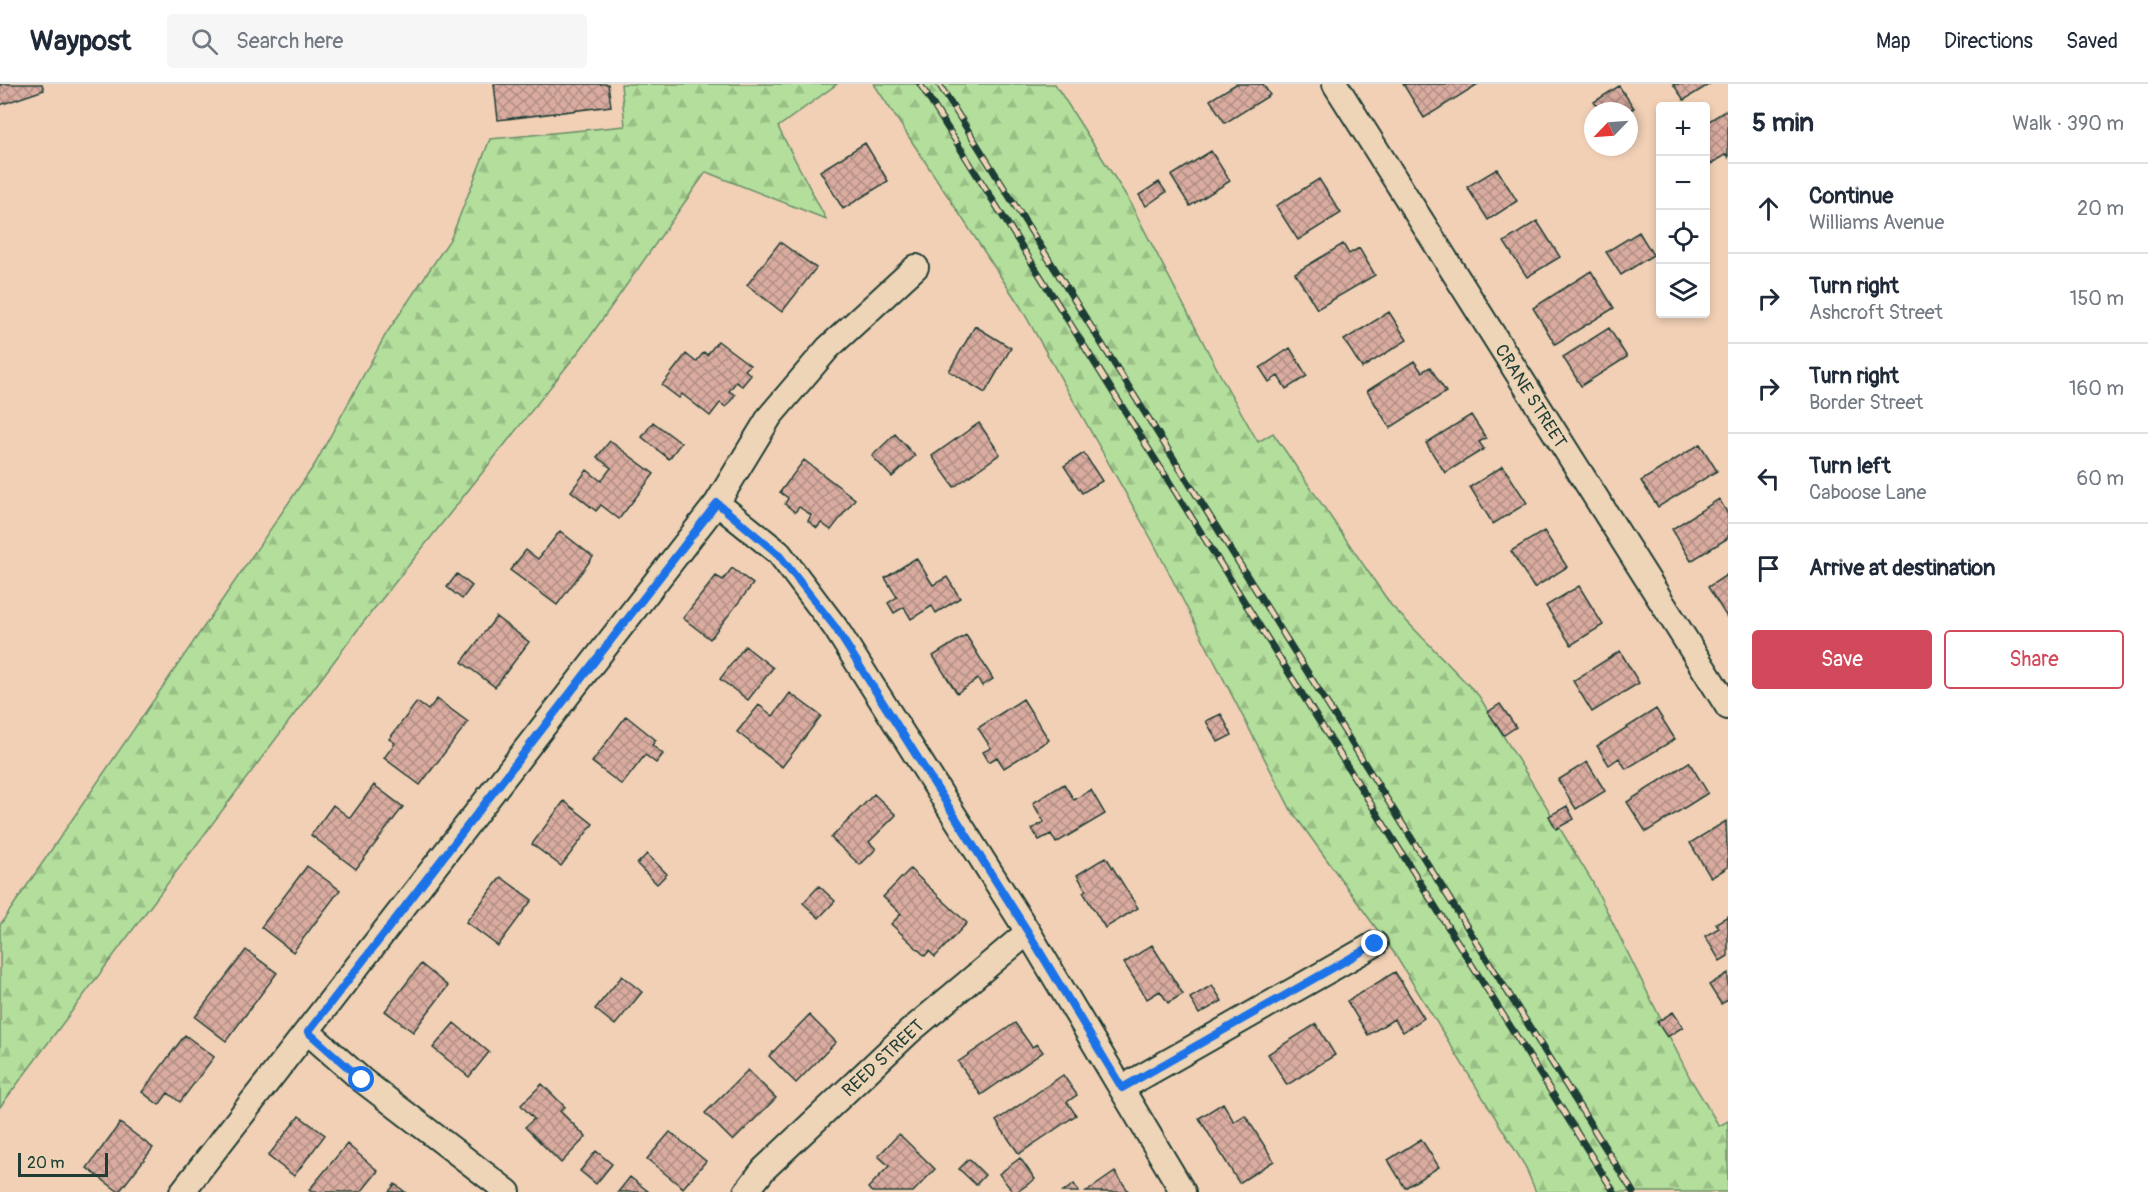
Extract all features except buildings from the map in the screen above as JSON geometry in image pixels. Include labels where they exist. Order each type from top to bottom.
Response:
[{"type":"street","name":"CRANE STREET","points":[[1335,84],[1728,707]]},
{"type":"street","points":[[182,1192],[717,503],[770,416],[828,348],[916,267]]},
{"type":"street","points":[[717,503],[778,554],[835,627],[1028,932],[1183,1192]]},
{"type":"street","name":"REED STREET","points":[[746,1192],[764,1169],[909,1032],[1028,932]]},
{"type":"street","points":[[1122,1088],[1375,944]]},
{"type":"street","points":[[308,1032],[362,1080],[508,1192]]},
{"type":"green space","points":[[621,84],[837,84],[778,127],[826,219],[706,172],[587,341],[362,624],[0,1107],[0,925],[315,464],[386,334],[451,238],[490,139],[625,126]]},
{"type":"green space","points":[[874,84],[1055,84],[1127,197],[1258,442],[1273,433],[1391,605],[1479,696],[1592,881],[1690,1078],[1719,1126],[1728,1121],[1728,1192],[1536,1192],[1525,1166],[1394,953],[1291,810],[1152,540],[1020,306]]},
{"type":"railway","points":[[920,84],[1614,1192]]},
{"type":"railway","points":[[939,84],[1633,1192]]},
{"type":"route","points":[[362,1080],[308,1032],[717,503],[778,554],[835,627],[1028,932],[1122,1088],[1375,944]]}]
